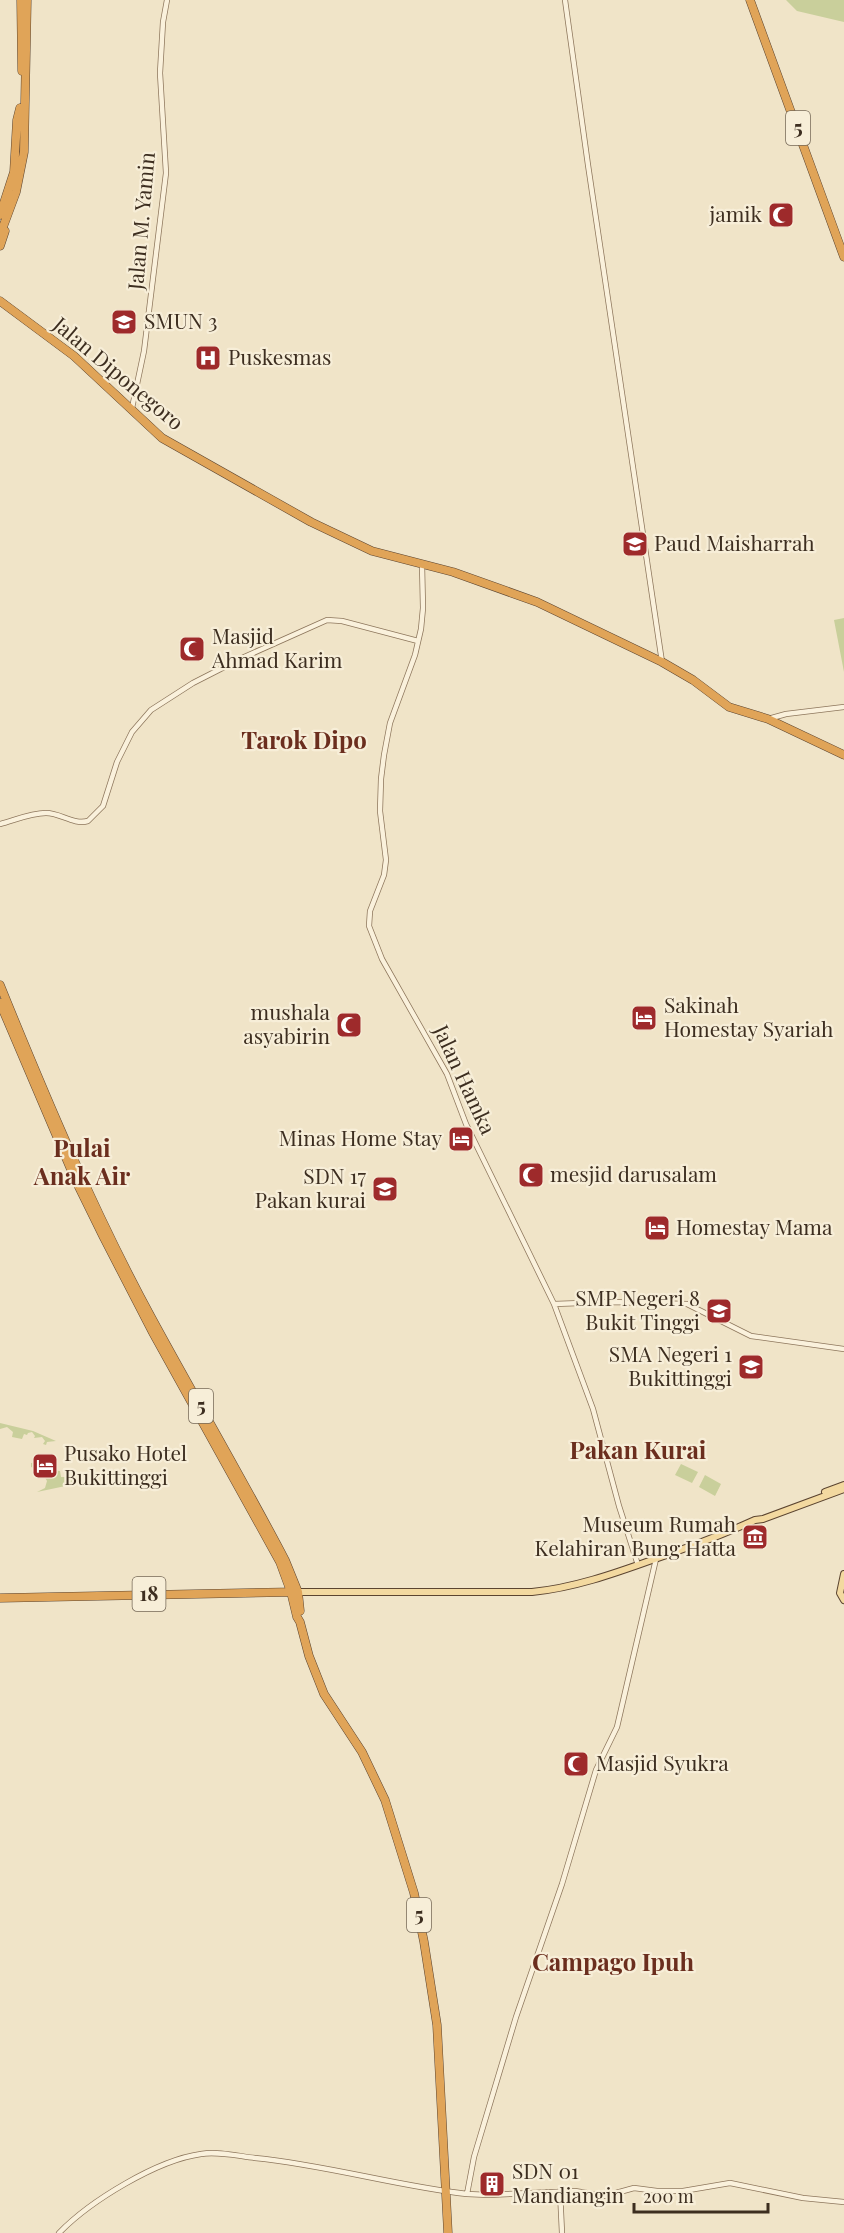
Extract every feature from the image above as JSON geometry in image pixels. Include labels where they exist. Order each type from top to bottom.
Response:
[{"type":"highway","points":[[21,0],[24,65]]},
{"type":"highway","points":[[0,226],[18,173],[21,152],[27,0]]},
{"type":"highway","name":"5","points":[[750,0],[844,257]]},
{"type":"highway","points":[[0,215],[14,172],[17,120],[22,108]]},
{"type":"highway","points":[[0,246],[18,197],[26,164],[28,127],[22,108]]},
{"type":"highway","points":[[0,235],[21,173],[24,152],[22,121]]},
{"type":"highway","name":"Jalan Diponegoro","points":[[0,301],[75,356],[162,438],[216,470],[359,546],[487,582],[537,602],[662,662],[693,680],[729,707],[768,719],[844,755]]},
{"type":"highway","points":[[0,985],[12,1023]]},
{"type":"highway","points":[[0,1003],[12,1023]]},
{"type":"highway","name":"5","points":[[12,1023],[75,1179],[280,1562],[295,1592],[297,1617],[324,1694],[362,1752],[383,1795],[414,1893],[437,2025],[448,2233]]},
{"type":"highway","name":"18","points":[[0,1598],[295,1592]]},
{"type":"main road","points":[[295,1592],[532,1592],[573,1585],[688,1548],[844,1485]]},
{"type":"main road","points":[[755,1520],[844,1490]]},
{"type":"main road","points":[[844,1574],[840,1593],[844,1600]]},
{"type":"street","name":"Jalan M. Yamin","points":[[132,408],[144,351],[166,173],[160,73],[163,22],[167,0]]},
{"type":"street","points":[[565,0],[662,662]]},
{"type":"street","name":"Jalan Hamka","points":[[422,564],[423,617],[418,641],[387,738],[380,794],[386,860],[384,875],[370,911],[369,926],[382,959],[447,1074],[466,1124],[554,1304],[593,1409],[619,1506],[638,1565]]},
{"type":"street","points":[[0,824],[44,813],[59,815],[76,822],[88,821],[103,806],[117,762],[132,732],[151,710],[193,683],[322,622],[342,621],[418,641]]},
{"type":"street","points":[[768,719],[786,714],[844,707]]},
{"type":"street","points":[[554,1304],[610,1302],[687,1304],[751,1336],[844,1349]]},
{"type":"street","points":[[466,2194],[474,2157],[516,2017],[562,1884],[596,1770],[617,1727],[656,1559]]},
{"type":"street","points":[[59,2233],[77,2215],[105,2196],[175,2160],[203,2153],[307,2163],[466,2194],[583,2191],[610,2196],[634,2188],[683,2191],[730,2183],[803,2198],[844,2202]]},
{"type":"street","points":[[560,2191],[562,2233]]},
{"type":"green space","points":[[786,0],[844,0],[844,22],[797,11]]},
{"type":"green space","points":[[844,618],[844,672],[834,620]]},
{"type":"green space","points":[[0,1423],[33,1431],[56,1441],[43,1444],[45,1441],[42,1437],[34,1438],[32,1432],[24,1434],[22,1439],[12,1437],[13,1432],[7,1427],[0,1429]]},
{"type":"green space","points":[[31,1463],[46,1463],[47,1470],[60,1471],[61,1477],[75,1477],[75,1484],[37,1492],[45,1488],[47,1481],[41,1471],[31,1467]]},
{"type":"green space","points":[[681,1464],[698,1472],[692,1483],[675,1475]]},
{"type":"green space","points":[[705,1475],[721,1484],[715,1496],[699,1487]]},
{"type":"place","name":"jamik","points":[[781,215]]},
{"type":"place","name":"SMUN 3","points":[[124,322]]},
{"type":"place","name":"Puskesmas","points":[[208,358]]},
{"type":"place","name":"Paud Maisharrah","points":[[635,544]]},
{"type":"place","name":"Masjid Ahmad Karim","points":[[192,649]]},
{"type":"place","name":"Sakinah Homestay Syariah","points":[[644,1018]]},
{"type":"place","name":"mushala asyabirin","points":[[349,1025]]},
{"type":"place","name":"Minas Home Stay","points":[[461,1139]]},
{"type":"place","name":"mesjid darusalam","points":[[531,1175]]},
{"type":"place","name":"SDN 17 Pakan kurai","points":[[385,1189]]},
{"type":"place","name":"Homestay Mama","points":[[657,1228]]},
{"type":"place","name":"SMP Negeri 8 Bukit Tinggi","points":[[719,1311]]},
{"type":"place","name":"SMA Negeri 1 Bukittinggi","points":[[751,1367]]},
{"type":"place","name":"Pusako Hotel Bukittinggi","points":[[45,1466]]},
{"type":"place","name":"Museum Rumah Kelahiran Bung Hatta","points":[[755,1537]]},
{"type":"place","name":"Masjid Syukra","points":[[576,1764]]},
{"type":"place","name":"SDN 01 Mandiangin","points":[[492,2184]]},
{"type":"district","name":"Tarok Dipo","points":[[304,741]]},
{"type":"district","name":"Pulai Anak Air","points":[[82,1163]]},
{"type":"district","name":"Pakan Kurai","points":[[638,1451]]},
{"type":"district","name":"Campago Ipuh","points":[[613,1963]]}]
